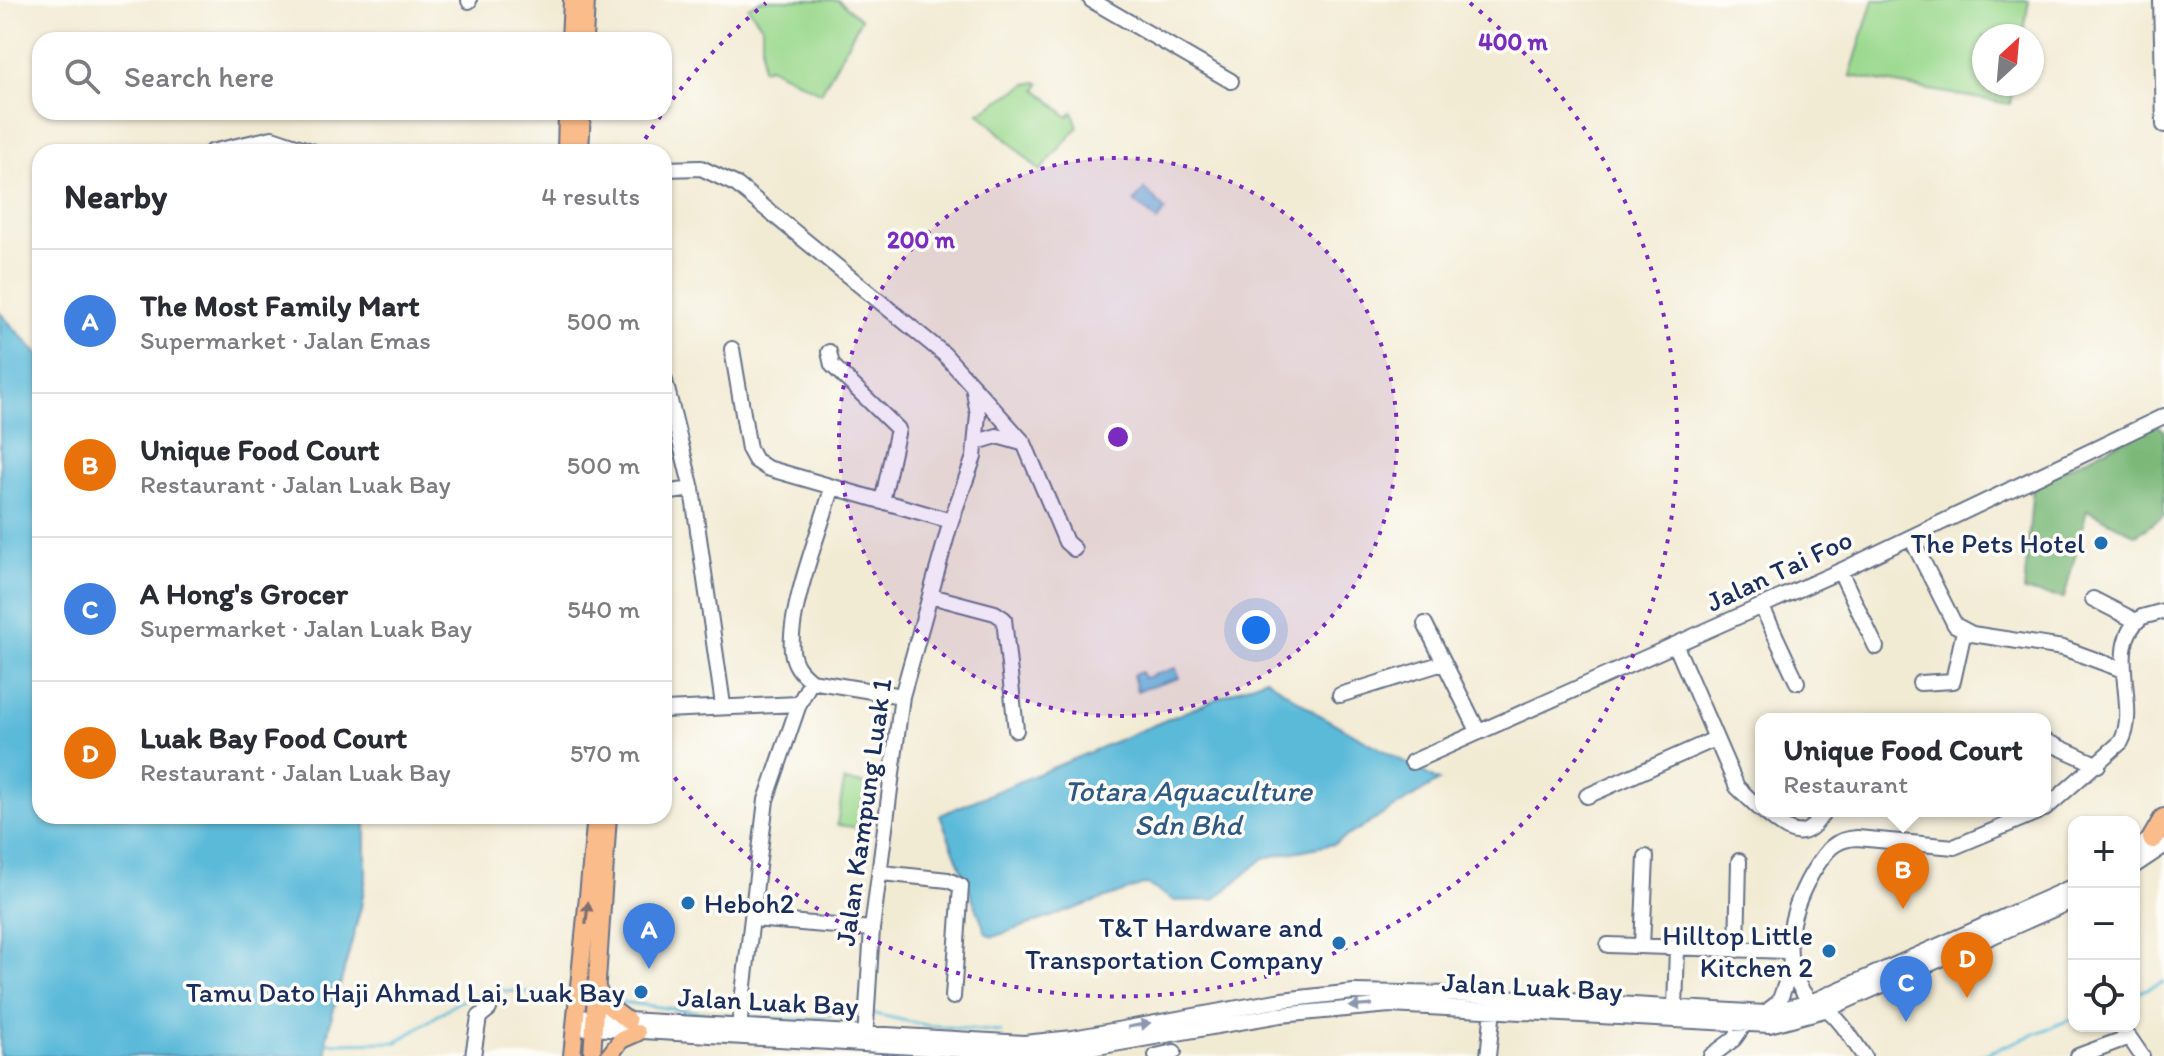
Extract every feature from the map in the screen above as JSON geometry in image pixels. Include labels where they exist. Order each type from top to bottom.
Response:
[{"type":"highway","points":[[2160,837],[2164,819]]},
{"type":"main road","points":[[570,32],[572,0]]},
{"type":"main road","points":[[584,32],[586,0]]},
{"type":"main road","points":[[566,144],[567,120]]},
{"type":"main road","points":[[580,144],[582,120]]},
{"type":"main road","points":[[572,1056],[595,824]]},
{"type":"main road","points":[[592,1056],[608,824]]},
{"type":"main road","points":[[597,1005],[632,1027],[609,1056]]},
{"type":"street","points":[[1091,0],[1231,81]]},
{"type":"street","points":[[2161,0],[2164,125]]},
{"type":"street","points":[[246,144],[272,138],[290,144]]},
{"type":"street","points":[[672,169],[701,168],[737,185],[922,335],[1024,443],[1066,542],[1074,549]]},
{"type":"street","points":[[732,349],[749,449],[755,460],[767,468],[832,489],[951,521]]},
{"type":"street","points":[[829,352],[832,365],[898,429],[882,502]]},
{"type":"street","name":"Jalan Kampung Luak 1","points":[[865,1026],[872,929],[882,873],[902,696],[951,521],[977,442],[978,414],[973,386]]},
{"type":"street","points":[[672,409],[692,489],[723,705]]},
{"type":"street","name":"Jalan Tai Foo","points":[[1412,762],[1762,607],[2164,416]]},
{"type":"street","points":[[977,442],[997,436],[1024,443]]},
{"type":"street","points":[[672,492],[692,489]]},
{"type":"street","points":[[832,489],[795,619],[792,650],[796,668],[811,681],[902,696]]},
{"type":"street","points":[[1911,538],[1949,619],[1964,631],[2063,648],[2123,670]]},
{"type":"street","points":[[1840,571],[1876,647]]},
{"type":"street","points":[[931,596],[995,613],[1004,619],[1016,730]]},
{"type":"street","points":[[2093,599],[2136,621]]},
{"type":"street","points":[[1762,607],[1797,682]]},
{"type":"street","points":[[2051,804],[2121,742],[2128,727],[2123,670],[2129,636],[2136,621],[2164,611]]},
{"type":"street","points":[[1425,624],[1478,731]]},
{"type":"street","points":[[1920,683],[1953,681],[1964,631]]},
{"type":"street","points":[[1676,646],[1737,787],[1755,804]]},
{"type":"street","points":[[1340,695],[1443,663]]},
{"type":"street","points":[[739,1027],[766,800],[799,704],[811,681]]},
{"type":"street","points":[[672,709],[799,704]]},
{"type":"street","points":[[1587,796],[1715,739]]},
{"type":"street","points":[[2051,744],[2098,765]]},
{"type":"street","points":[[1772,817],[1793,832],[1802,833],[1816,825],[1821,817]]},
{"type":"street","points":[[1864,1056],[1828,1009],[1811,1002],[1791,969],[1787,951],[1805,886],[1834,843],[1857,838],[1954,847],[2026,817]]},
{"type":"street","points":[[1816,825],[1834,843]]},
{"type":"street","points":[[2140,848],[2160,837]]},
{"type":"street","points":[[2140,859],[2160,837]]},
{"type":"street","points":[[1642,946],[1646,857]]},
{"type":"street","points":[[1737,950],[1739,861]]},
{"type":"street","points":[[882,873],[948,880],[961,886],[953,997]]},
{"type":"street","name":"Jalan Luak Bay","points":[[577,1009],[597,1005],[632,1027],[865,1026],[940,1054],[978,1042],[1073,1038],[1282,1000],[1354,992],[1452,994],[1765,1013],[1811,1002],[2069,888]]},
{"type":"street","name":"Jalan Luak Bay","points":[[632,1027],[865,1026],[963,1049],[1052,1055],[1108,1051],[1280,1015],[1390,1005],[1744,1025],[1780,1023],[1828,1009],[2068,903]]},
{"type":"street","points":[[753,919],[872,929]]},
{"type":"street","points":[[1608,945],[1787,951]]},
{"type":"street","points":[[1675,1008],[1677,948]]},
{"type":"street","points":[[1765,1013],[1779,1002],[1791,969]]},
{"type":"street","points":[[1828,1009],[1838,990]]},
{"type":"street","points":[[1843,1026],[1845,1014],[1858,995]]},
{"type":"street","points":[[473,1056],[479,1017],[489,1009]]},
{"type":"street","points":[[1488,1056],[1493,1009]]},
{"type":"street","points":[[1711,1056],[1734,1039],[1744,1025]]},
{"type":"street","points":[[2078,1056],[2129,1037],[2142,1056]]},
{"type":"street","points":[[1156,1056],[1174,1052]]},
{"type":"green space","points":[[761,0],[838,0],[861,19],[821,93],[769,67],[762,69],[762,26],[748,7]]},
{"type":"green space","points":[[1873,0],[2029,0],[2025,24],[1972,24],[1972,96],[2012,96],[2010,104],[1850,76]]},
{"type":"green space","points":[[1027,84],[1040,84],[1037,89],[1068,117],[1073,112],[1078,127],[1040,171],[979,113]]},
{"type":"green space","points":[[2156,424],[2164,430],[2164,516],[2136,535],[2087,510],[2064,598],[2024,591],[2033,485]]},
{"type":"green space","points":[[844,781],[873,785],[866,829],[837,825]]},
{"type":"water","points":[[1145,189],[1165,210],[1157,221],[1134,201]]},
{"type":"water","points":[[0,313],[32,347],[32,824],[366,824],[366,877],[326,1042],[328,1056],[0,1056]]},
{"type":"water","points":[[1176,668],[1179,678],[1137,691],[1133,675],[1141,672],[1144,678]]},
{"type":"water","name":"Totara Aquaculture Sdn Bhd","points":[[1266,678],[1319,715],[1439,781],[1334,844],[1264,858],[1214,900],[1175,901],[1146,884],[993,937],[986,933],[940,815]]},
{"type":"waterway","points":[[2140,992],[2164,982]]},
{"type":"waterway","points":[[326,1043],[397,1042],[458,1002],[495,990],[574,996]]},
{"type":"waterway","points":[[613,1001],[736,1017]]},
{"type":"waterway","points":[[744,1017],[808,1020],[854,1009],[863,1011]]},
{"type":"waterway","points":[[870,1013],[925,1025],[1001,1032]]},
{"type":"waterway","points":[[1980,1056],[2068,1020]]},
{"type":"place","name":"The Pets Hotel","points":[[2101,543]]},
{"type":"place","name":"Heboh2","points":[[688,903]]},
{"type":"place","name":"Unique Food Court","points":[[1903,909]]},
{"type":"place","name":"T&T Hardware and Transportation Company","points":[[1339,943]]},
{"type":"place","name":"Hilltop Little Kitchen 2","points":[[1829,951]]},
{"type":"place","name":"The Most Family Mart","points":[[649,969]]},
{"type":"place","name":"Tamu Dato Haji Ahmad Lai, Luak Bay","points":[[641,992]]},
{"type":"place","name":"Luak Bay Food Court","points":[[1967,998]]},
{"type":"place","name":"A Hong's Grocer","points":[[1906,1022]]}]
